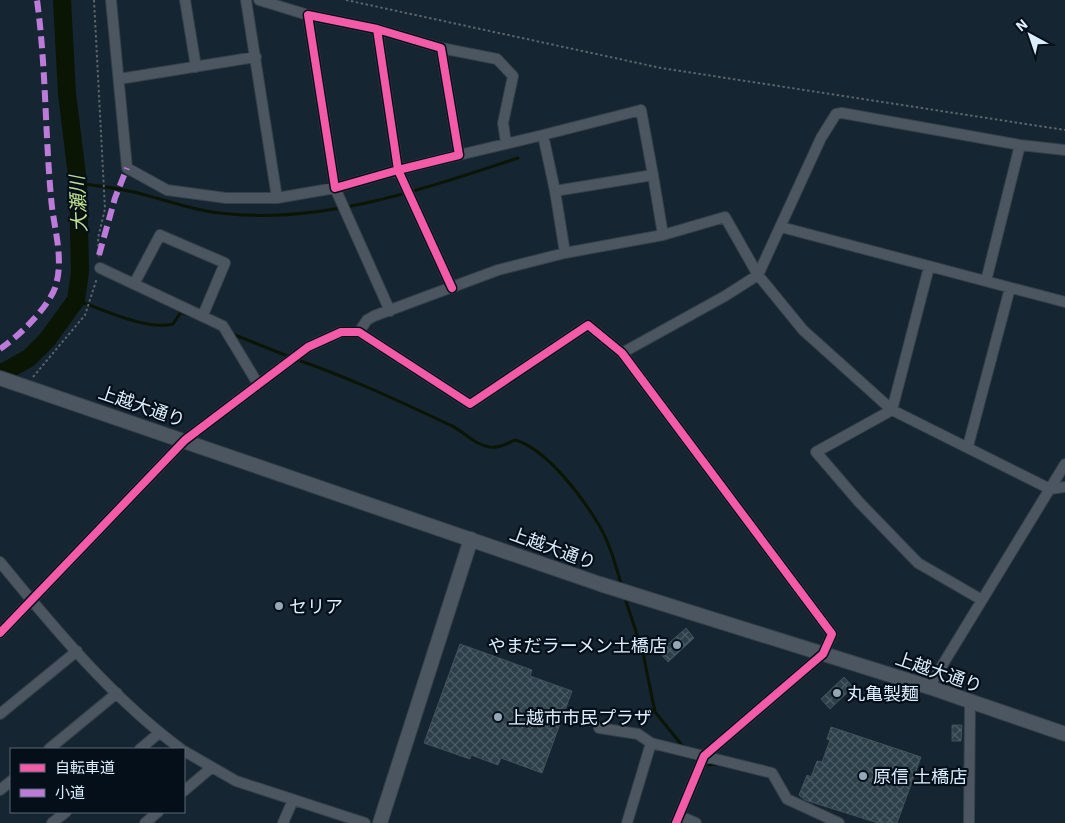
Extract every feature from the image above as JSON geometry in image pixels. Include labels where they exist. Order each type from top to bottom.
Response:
[{"type":"main road","name":"上越大通り","points":[[0,378],[600,584],[929,687],[1065,734]]},
{"type":"main road","points":[[380,823],[471,539]]},
{"type":"street","points":[[111,0],[127,168],[167,190],[226,198],[277,198],[335,188],[398,170],[641,110],[663,235]]},
{"type":"street","points":[[185,0],[196,67]]},
{"type":"street","points":[[246,0],[277,198]]},
{"type":"street","points":[[259,0],[308,15],[377,29],[441,48],[497,58],[513,76],[503,123],[506,143]]},
{"type":"street","points":[[308,15],[335,188],[390,311]]},
{"type":"street","points":[[377,29],[398,170],[452,288]]},
{"type":"street","points":[[441,48],[459,155]]},
{"type":"street","points":[[120,79],[256,57]]},
{"type":"street","points":[[622,353],[725,296],[758,275],[821,138],[836,114],[842,113],[1020,145],[1065,150]]},
{"type":"street","points":[[542,135],[555,191],[565,253]]},
{"type":"street","points":[[986,281],[1020,145]]},
{"type":"street","points":[[555,191],[653,175]]},
{"type":"street","points":[[359,332],[367,320],[498,270],[565,253],[663,235],[725,217],[758,275],[803,330],[892,410],[968,446],[1050,489],[1065,487]]},
{"type":"street","points":[[781,227],[1065,302]]},
{"type":"street","points":[[134,284],[160,235],[226,263],[203,316]]},
{"type":"street","points":[[929,267],[892,410],[816,452],[859,502],[918,563],[982,600]]},
{"type":"street","points":[[100,268],[224,326],[258,384]]},
{"type":"street","points":[[968,446],[1010,288]]},
{"type":"street","points":[[0,633],[185,440],[313,345],[341,332],[359,332],[470,404],[588,325],[622,353],[832,634],[823,654],[704,756],[678,819],[696,823]]},
{"type":"street","points":[[929,687],[1065,464]]},
{"type":"street","points":[[0,562],[31,600],[117,693],[159,733],[179,748]]},
{"type":"street","points":[[0,714],[77,650]]},
{"type":"street","points":[[50,748],[117,693]]},
{"type":"street","points":[[969,823],[970,702]]},
{"type":"street","points":[[599,728],[638,734],[651,743],[772,773],[787,799],[839,823]]},
{"type":"street","points":[[141,748],[159,733]]},
{"type":"street","points":[[628,823],[651,743]]},
{"type":"street","points":[[185,752],[236,781],[365,823]]},
{"type":"street","points":[[185,790],[211,768]]},
{"type":"street","points":[[0,790],[10,782]]},
{"type":"street","points":[[283,823],[293,800]]},
{"type":"street","points":[[52,823],[65,813]]},
{"type":"street","points":[[145,823],[157,813]]},
{"type":"path","points":[[28,388],[86,315],[100,268],[98,238],[105,209],[94,0]]},
{"type":"path","points":[[346,0],[661,68],[1065,130]]},
{"type":"building","points":[[686,628],[694,638],[668,662],[659,652]]},
{"type":"building","name":"上越市市民プラザ","points":[[460,644],[532,670],[530,676],[572,691],[542,773],[501,758],[498,765],[471,755],[470,759],[424,743]]},
{"type":"building","name":"丸亀製麺","points":[[844,677],[853,687],[830,709],[821,699]]},
{"type":"building","points":[[952,725],[962,725],[961,741],[952,741]]},
{"type":"building","name":"原信 土橋店","points":[[831,727],[921,757],[897,823],[878,823],[805,800],[799,795],[807,775],[811,777],[817,761],[822,762],[830,740],[827,739]]},
{"type":"waterway","name":"大瀬川","points":[[0,374],[29,358],[47,340],[76,300],[80,272],[78,183],[67,94],[62,0]]},
{"type":"waterway","points":[[78,183],[131,191],[206,211],[267,215],[303,213],[376,201],[448,181],[518,158]]},
{"type":"waterway","points":[[76,300],[124,318],[151,324],[173,324],[181,312],[188,315]]},
{"type":"waterway","points":[[230,333],[290,357]]},
{"type":"waterway","points":[[295,359],[354,381],[412,407],[455,428],[484,446],[497,447],[515,440],[539,453],[563,475],[599,525],[610,547],[622,587]]},
{"type":"waterway","points":[[624,595],[643,653],[655,712],[685,749]]},
{"type":"waterway","points":[[690,756],[704,765],[720,764]]},
{"type":"marked path","points":[[0,349],[23,330],[46,305],[55,288],[58,277],[59,254],[51,197],[42,49],[37,0]]},
{"type":"marked path","points":[[99,255],[115,198],[127,168]]},
{"type":"cycle path","points":[[377,29],[398,170],[335,188],[308,15],[377,29],[441,48],[459,155],[398,170],[452,288]]},
{"type":"cycle path","points":[[0,633],[185,440],[308,347],[341,332],[359,332],[470,404],[588,325],[622,353],[832,634],[823,654],[704,756],[676,823]]},
{"type":"place","name":"セリア","points":[[279,606]]},
{"type":"place","name":"やまだラーメン土橋店","points":[[677,645]]},
{"type":"place","name":"丸亀製麺","points":[[837,693]]},
{"type":"place","name":"上越市市民プラザ","points":[[498,717]]},
{"type":"place","name":"原信 土橋店","points":[[863,776]]}]
